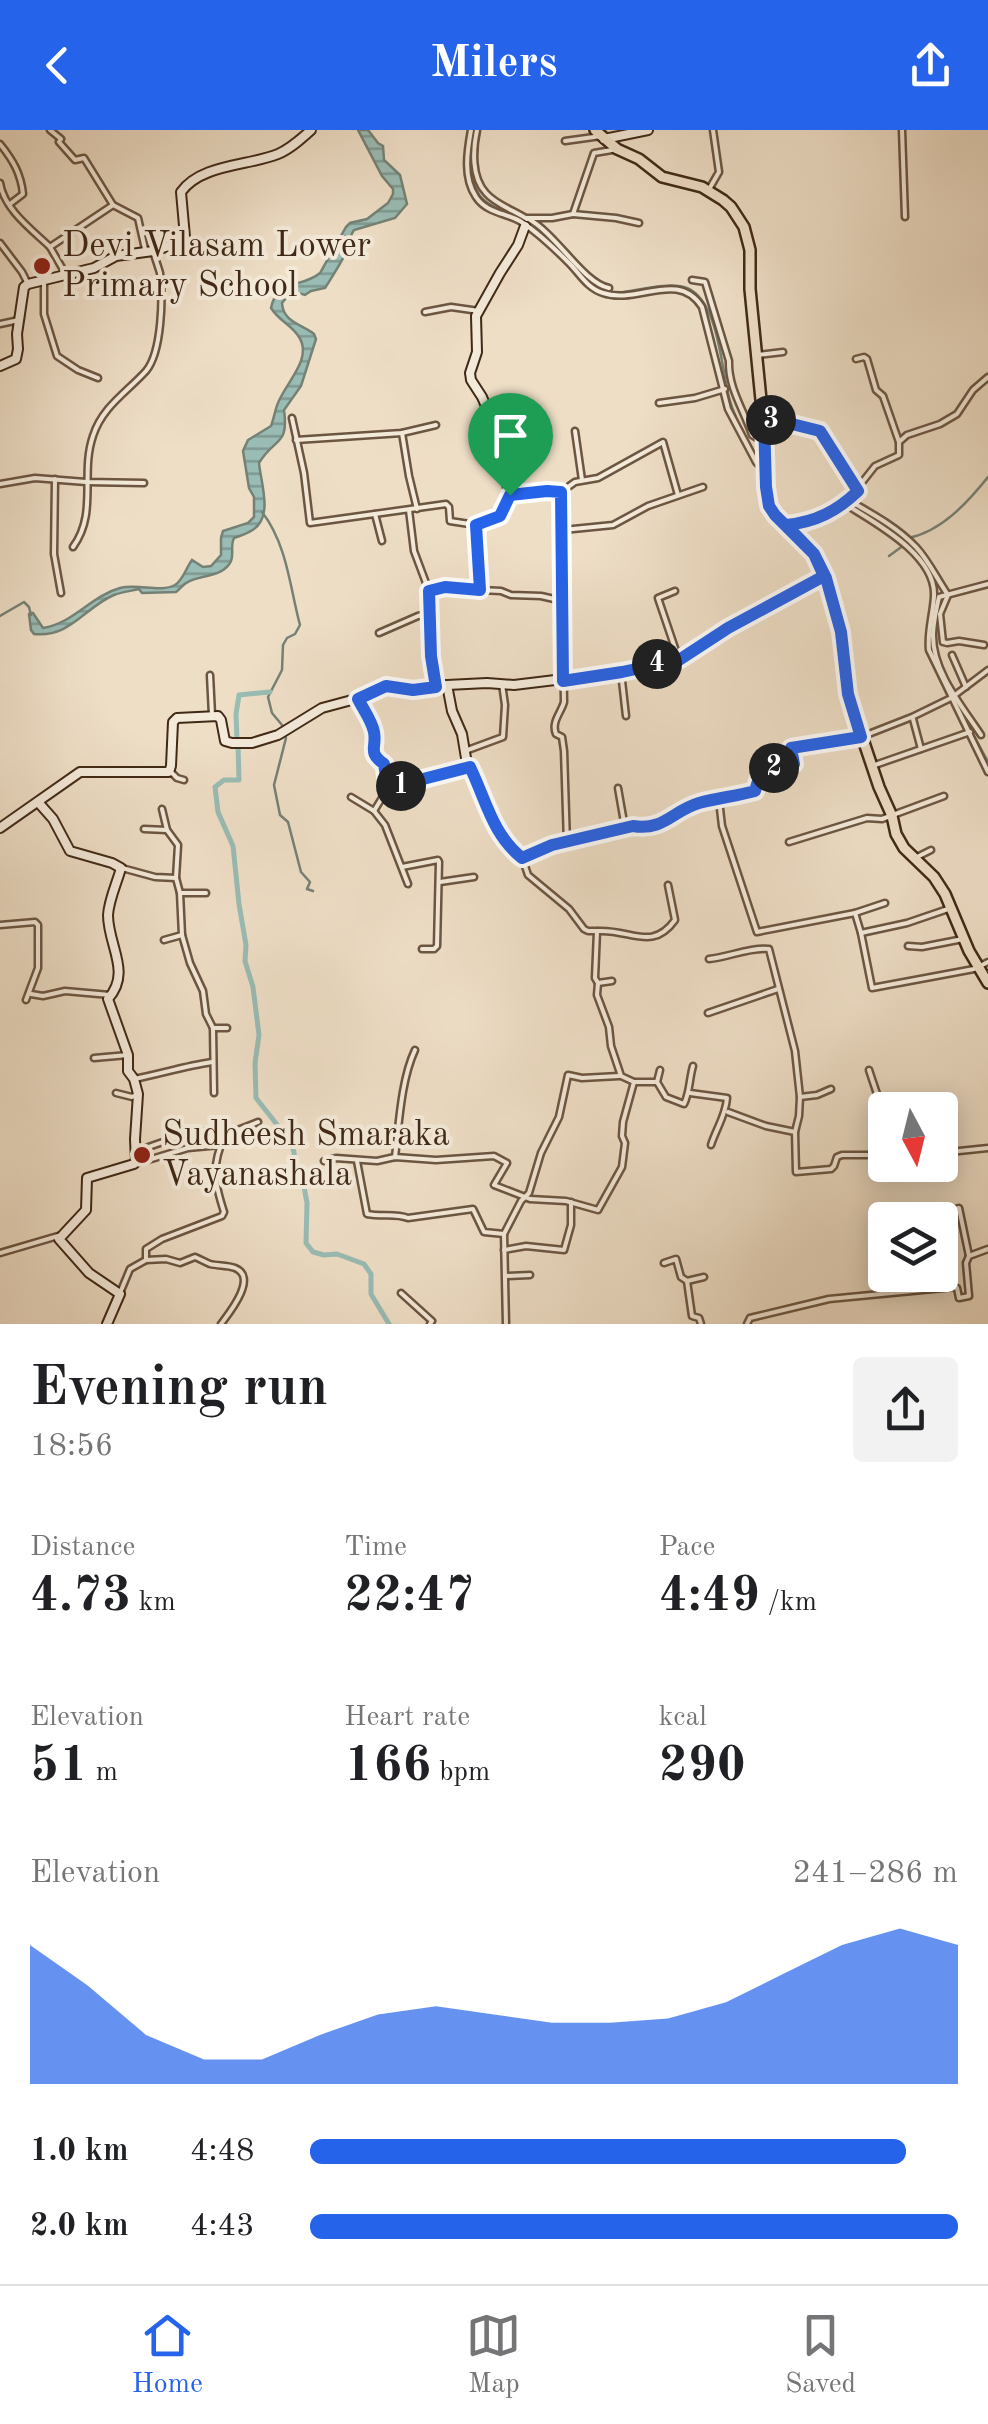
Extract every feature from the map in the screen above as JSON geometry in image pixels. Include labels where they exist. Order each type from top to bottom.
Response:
[{"type":"main road","points":[[0,366],[16,359],[24,286],[94,268],[116,256],[184,240],[182,187],[202,175],[282,153],[311,130]]},
{"type":"main road","points":[[600,135],[648,130]]},
{"type":"main road","points":[[600,135],[662,178],[708,190],[723,200],[732,207],[748,239],[769,506],[814,554],[824,576],[841,632],[846,680],[861,737],[896,834],[904,848],[934,877],[964,939],[983,964],[988,983]]},
{"type":"main road","points":[[436,687],[429,591],[445,587],[480,590],[476,525],[500,516],[510,495],[500,439],[470,377],[477,352],[475,322],[518,245],[526,222]]},
{"type":"main road","points":[[0,828],[80,772],[170,771],[174,719],[220,718],[227,742],[252,743],[285,731],[322,708],[358,699],[386,686],[413,690],[563,681],[679,660],[728,628],[824,576]]},
{"type":"main road","points":[[447,685],[470,767],[492,821],[522,858]]},
{"type":"main road","points":[[38,802],[53,819],[70,851],[121,868],[108,911],[120,972],[118,986],[108,999],[138,1094],[134,1164],[87,1178],[86,1210],[60,1236],[60,1244],[89,1273],[120,1294],[107,1324]]},
{"type":"street","points":[[50,130],[75,160],[84,158],[113,205],[138,218],[160,274],[160,326],[151,364],[100,418],[93,434],[88,456],[85,526],[72,547]]},
{"type":"street","points":[[474,130],[467,169],[474,195],[494,211],[526,222],[594,290],[613,296],[674,289],[696,296],[728,409],[756,462],[765,468]]},
{"type":"street","points":[[474,130],[475,169],[484,191],[558,242],[597,285],[610,288]]},
{"type":"street","points":[[708,190],[718,175],[714,130]]},
{"type":"street","points":[[902,130],[905,217]]},
{"type":"street","points":[[565,141],[600,135]]},
{"type":"street","points":[[0,144],[17,167],[23,186],[23,194],[10,204]]},
{"type":"street","points":[[574,214],[594,153],[617,149]]},
{"type":"street","points":[[0,183],[1,193],[12,211],[50,247],[66,276]]},
{"type":"street","points":[[722,187],[723,200]]},
{"type":"street","points":[[50,247],[113,205]]},
{"type":"street","points":[[526,222],[574,214],[639,223]]},
{"type":"street","points":[[0,243],[28,284]]},
{"type":"street","points":[[44,280],[44,314],[57,356],[98,378]]},
{"type":"street","points":[[692,280],[705,282],[739,405],[752,435],[764,441]]},
{"type":"street","points":[[424,312],[451,307],[479,312]]},
{"type":"street","points":[[0,324],[19,320]]},
{"type":"street","points":[[756,355],[783,352]]},
{"type":"street","points":[[786,525],[822,516],[846,502],[875,466],[899,455],[899,442],[867,359],[856,359]]},
{"type":"street","points":[[899,442],[957,414],[988,376]]},
{"type":"street","points":[[659,403],[696,398],[725,388]]},
{"type":"street","points":[[292,418],[310,523],[446,504],[450,522],[476,525]]},
{"type":"street","points":[[764,420],[820,431],[858,491]]},
{"type":"street","points":[[296,440],[402,433],[436,424]]},
{"type":"street","points":[[575,431],[582,480]]},
{"type":"street","points":[[402,433],[417,509]]},
{"type":"street","points":[[510,495],[561,492],[582,480],[598,478],[663,442],[678,495]]},
{"type":"street","points":[[0,484],[35,478],[144,482]]},
{"type":"street","points":[[55,480],[54,554],[61,593]]},
{"type":"street","points":[[563,530],[612,525],[648,506],[703,487]]},
{"type":"street","points":[[561,492],[564,702],[554,730],[562,737],[564,751],[567,843]]},
{"type":"street","points":[[846,502],[872,514],[915,546],[948,595]]},
{"type":"street","points":[[846,502],[906,546],[926,567],[934,592],[927,636],[929,650],[988,772]]},
{"type":"street","points":[[409,510],[414,551],[429,591]]},
{"type":"street","points":[[375,514],[382,541]]},
{"type":"street","points":[[988,584],[939,597],[933,636],[936,656],[952,696],[979,732],[988,727]]},
{"type":"street","points":[[480,590],[563,601]]},
{"type":"street","points":[[674,590],[658,598],[679,660]]},
{"type":"street","points":[[948,595],[940,614],[943,642],[984,645]]},
{"type":"street","points":[[380,633],[431,613]]},
{"type":"street","points":[[952,655],[966,688]]},
{"type":"street","points":[[668,886],[675,920],[656,937],[612,930],[588,932],[569,909],[528,875],[522,858],[552,845],[625,828],[658,826],[680,810],[702,802],[755,791],[761,771],[794,764],[791,748],[861,737],[912,717],[966,688],[988,670]]},
{"type":"street","points":[[622,672],[626,716]]},
{"type":"street","points":[[210,674],[212,716]]},
{"type":"street","points":[[465,750],[503,738],[502,684]]},
{"type":"street","points":[[358,699],[373,728],[373,750],[384,764],[388,788],[374,811]]},
{"type":"street","points":[[912,717],[921,748]]},
{"type":"street","points":[[874,766],[970,732]]},
{"type":"street","points":[[388,788],[470,767]]},
{"type":"street","points":[[170,771],[184,780]]},
{"type":"street","points":[[618,788],[625,828]]},
{"type":"street","points":[[789,842],[867,818],[882,819],[944,796]]},
{"type":"street","points":[[351,797],[374,811],[386,825],[408,884]]},
{"type":"street","points":[[719,800],[726,841],[757,932],[884,903]]},
{"type":"street","points":[[162,809],[167,830],[178,844],[176,878],[182,936],[204,991],[206,1014],[213,1028],[214,1093]]},
{"type":"street","points":[[144,829],[167,830]]},
{"type":"street","points":[[914,859],[931,850]]},
{"type":"street","points":[[402,867],[438,860],[437,946],[422,949]]},
{"type":"street","points":[[121,868],[176,878]]},
{"type":"street","points":[[440,882],[474,877]]},
{"type":"street","points":[[180,893],[206,893]]},
{"type":"street","points":[[861,933],[951,908]]},
{"type":"street","points":[[854,912],[872,988],[983,964]]},
{"type":"street","points":[[0,926],[35,922],[38,925],[38,968],[26,1000]]},
{"type":"street","points":[[598,932],[597,994],[621,1076]]},
{"type":"street","points":[[164,940],[182,936]]},
{"type":"street","points":[[908,946],[964,939]]},
{"type":"street","points":[[709,958],[769,948],[796,1051],[800,1096],[795,1132],[796,1172],[831,1169],[842,1155],[868,1155]]},
{"type":"street","points":[[598,984],[612,981]]},
{"type":"street","points":[[708,1014],[778,989]]},
{"type":"street","points":[[30,994],[43,996],[66,991],[110,995]]},
{"type":"street","points":[[213,1028],[227,1028]]},
{"type":"street","points":[[395,1157],[410,1060],[415,1050]]},
{"type":"street","points":[[94,1058],[128,1055]]},
{"type":"street","points":[[134,1079],[212,1062]]},
{"type":"street","points":[[660,1070],[658,1082],[666,1097],[684,1104],[690,1093],[692,1066]]},
{"type":"street","points":[[869,1070],[876,1092]]},
{"type":"street","points":[[506,1324],[504,1234],[529,1193],[559,1117],[568,1075],[621,1076],[634,1082],[658,1082]]},
{"type":"street","points":[[324,1162],[336,1158],[377,1161],[395,1157],[436,1160],[494,1156],[507,1163],[494,1185],[524,1198],[571,1202],[598,1210],[622,1167],[626,1143],[623,1122],[634,1082]]},
{"type":"street","points":[[800,1096],[831,1089]]},
{"type":"street","points":[[116,1093],[132,1097],[138,1094]]},
{"type":"street","points":[[690,1093],[727,1098],[726,1111],[711,1145]]},
{"type":"street","points":[[726,1111],[795,1132]]},
{"type":"street","points":[[146,1260],[148,1246],[222,1216],[215,1169],[220,1145],[225,1135],[258,1122]]},
{"type":"street","points":[[135,1152],[176,1136],[234,1131]]},
{"type":"street","points":[[134,1164],[188,1148],[220,1145]]},
{"type":"street","points":[[958,1151],[988,1148]]},
{"type":"street","points":[[357,1161],[366,1214],[400,1214],[408,1218],[472,1209],[484,1232],[504,1234]]},
{"type":"street","points":[[504,1250],[526,1246],[564,1250],[571,1225],[571,1202]]},
{"type":"street","points":[[748,1324],[750,1318],[829,1299],[954,1287],[959,1298],[969,1296],[968,1256],[958,1208]]},
{"type":"street","points":[[0,1253],[60,1236]]},
{"type":"street","points":[[968,1256],[988,1249]]},
{"type":"street","points":[[120,1294],[130,1269],[146,1260],[180,1263],[195,1257],[238,1268],[245,1276],[243,1288],[221,1324]]},
{"type":"street","points":[[664,1263],[676,1259],[681,1277],[687,1281],[704,1277]]},
{"type":"street","points":[[506,1276],[530,1275]]},
{"type":"street","points":[[687,1281],[692,1316],[699,1318],[701,1324]]},
{"type":"street","points":[[401,1293],[423,1311],[432,1321],[430,1324]]},
{"type":"water","points":[[358,130],[368,130],[383,146],[384,160],[400,175],[407,204],[395,218],[354,230],[343,259],[325,288],[305,295],[292,291],[282,303],[289,319],[316,339],[301,386],[284,410],[283,436],[259,463],[262,519],[249,532],[234,538],[231,561],[223,570],[188,582],[176,592],[142,593],[139,589],[117,594],[67,627],[34,634],[31,613],[43,628],[120,588],[175,585],[192,560],[203,567],[211,566],[221,555],[223,531],[254,517],[254,497],[243,451],[248,440],[271,426],[303,354],[296,333],[271,308],[274,299],[284,288],[320,273],[346,227],[367,219],[388,203],[393,194]]},
{"type":"waterway","points":[[474,130],[472,164],[476,190],[486,202],[508,214]]},
{"type":"waterway","points":[[529,224],[561,251]]},
{"type":"waterway","points":[[584,274],[595,287]]},
{"type":"waterway","points":[[617,293],[671,286],[687,288],[698,296],[713,322],[732,408],[760,464]]},
{"type":"waterway","points":[[760,469],[762,503],[776,519]]},
{"type":"waterway","points":[[908,538],[943,523],[988,477]]},
{"type":"waterway","points":[[819,516],[843,503]]},
{"type":"waterway","points":[[848,504],[894,531],[921,556],[935,587],[935,604]]},
{"type":"waterway","points":[[262,512],[282,552],[300,625],[283,645],[282,670],[268,697],[286,738],[274,785],[280,815],[288,822],[301,872],[310,882],[307,889],[313,891]]},
{"type":"waterway","points":[[889,556],[904,545]]},
{"type":"waterway","points":[[0,616],[24,602],[31,615]]},
{"type":"waterway","points":[[237,740],[239,695],[270,692]]},
{"type":"waterway","points":[[960,710],[988,762]]},
{"type":"waterway","points":[[238,745],[239,780],[224,780],[215,787],[218,812],[233,846],[245,961],[253,987],[259,1035],[256,1098],[290,1141],[294,1152],[307,1203],[306,1243],[313,1252],[337,1254],[364,1264],[371,1274],[371,1294],[389,1324]]},
{"type":"place","name":"Devi Vilasam Lower Primary School","points":[[42,266]]},
{"type":"place","name":"Sudheesh Smaraka Vayanashala","points":[[142,1155]]},
{"type":"route","points":[[510,495],[500,516],[476,525],[480,590],[445,587],[429,591],[436,687],[407,690],[386,686],[358,699],[373,728],[373,750],[384,764],[388,788],[470,767],[492,821],[522,858],[552,845],[633,826],[658,826],[680,810],[702,802],[755,791],[761,771],[794,764],[791,748],[861,737],[848,694],[841,632],[826,578],[818,562],[814,554],[775,515],[769,506],[766,487],[764,420],[820,431],[858,491],[833,512],[786,525],[814,554],[824,576],[728,628],[679,660],[622,672],[563,681],[561,492],[510,495]]}]
